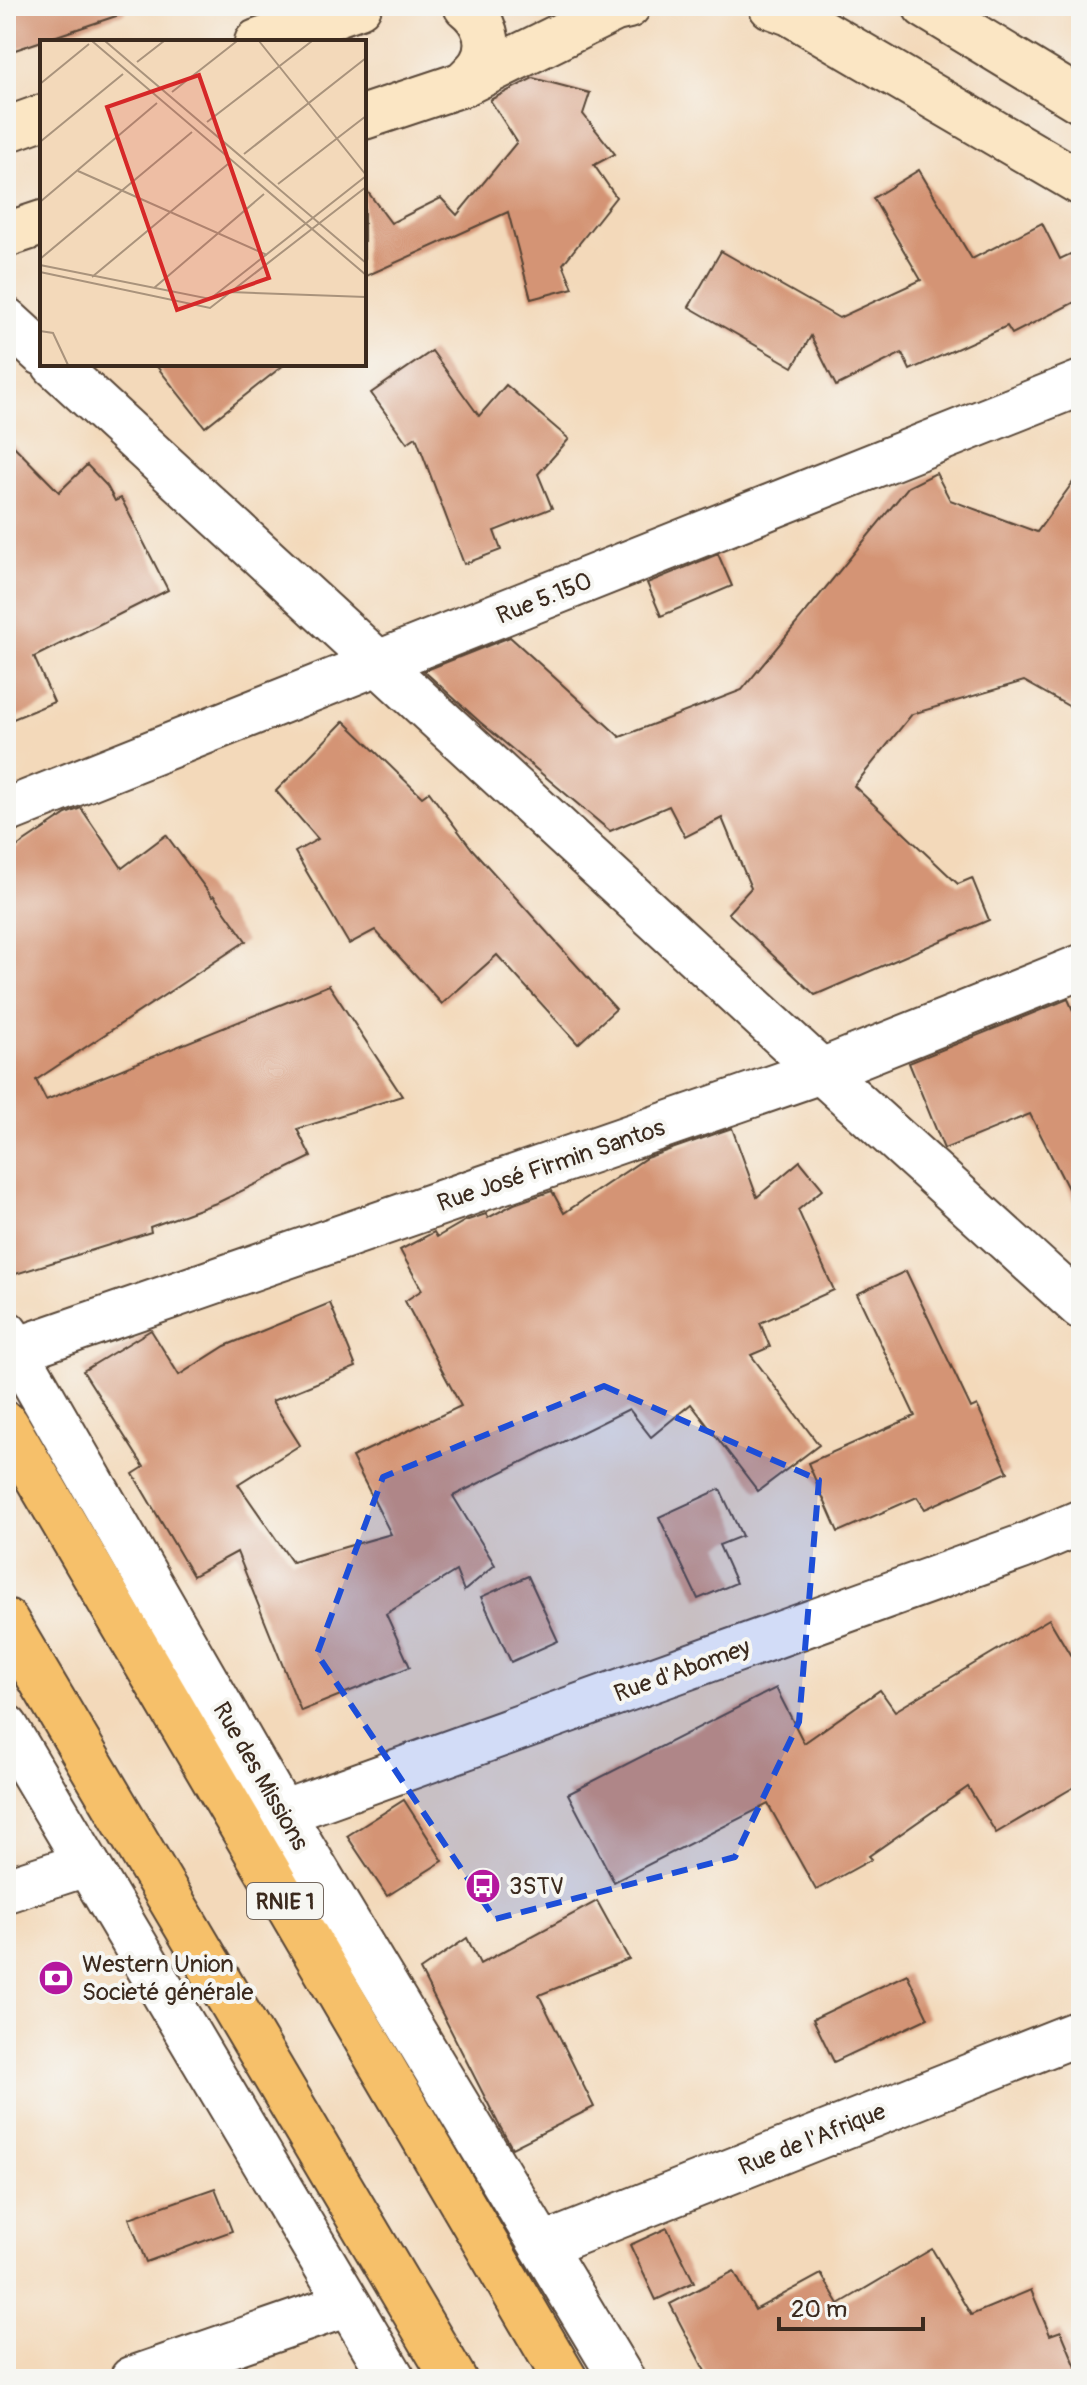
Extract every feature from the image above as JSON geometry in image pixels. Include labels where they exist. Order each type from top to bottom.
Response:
[{"type":"highway","name":"Rue des Missions","points":[[6,1424],[565,2379]]},
{"type":"highway","points":[[6,1621],[454,2379]]},
{"type":"main road","points":[[263,40],[359,6]]},
{"type":"main road","points":[[463,84],[481,65],[486,38],[483,24],[466,6]]},
{"type":"main road","points":[[366,116],[463,84],[615,9],[628,6]]},
{"type":"main road","points":[[925,6],[1081,101]]},
{"type":"main road","points":[[780,10],[1081,183]]},
{"type":"main road","points":[[6,130],[40,118]]},
{"type":"main road","points":[[6,235],[40,224]]},
{"type":"street","points":[[6,320],[40,351]]},
{"type":"street","points":[[56,366],[1081,1307]]},
{"type":"street","name":"Rue 5.150","points":[[6,811],[1081,383]]},
{"type":"street","name":"Rue José Firmin Santos","points":[[11,1342],[821,1071],[1081,967]]},
{"type":"street","name":"Rue des Missions","points":[[11,1342],[282,1813],[622,2379]]},
{"type":"street","name":"Rue d'Abomey","points":[[282,1813],[962,1568],[1081,1522]]},
{"type":"street","points":[[6,1727],[393,2379]]},
{"type":"street","points":[[6,1890],[86,1864]]},
{"type":"street","name":"Rue de l'Afrique","points":[[543,2246],[1081,2032]]},
{"type":"street","points":[[132,2379],[348,2304]]},
{"type":"highlighted area","points":[[604,1386],[819,1480],[799,1722],[735,1857],[495,1919],[317,1654],[383,1477]]},
{"type":"building","points":[[6,6],[124,6],[125,13],[6,53]]},
{"type":"building","points":[[533,78],[590,93],[583,114],[615,154],[594,165],[616,197],[563,264],[573,288],[531,299],[508,212],[366,276],[366,190],[391,223],[441,198],[457,215],[517,142],[490,100]]},
{"type":"building","points":[[919,170],[972,259],[1042,223],[1060,259],[1081,249],[1081,299],[1012,334],[1007,326],[910,370],[902,353],[836,386],[811,336],[793,367],[689,307],[721,251],[839,318],[921,280],[873,198]]},
{"type":"building","points":[[432,351],[479,416],[506,385],[569,439],[538,474],[552,508],[494,531],[501,550],[464,564],[416,437],[407,443],[371,393]]},
{"type":"building","points":[[157,366],[282,366],[205,427]]},
{"type":"building","points":[[6,438],[59,492],[87,465],[107,486],[115,501],[121,498],[168,590],[34,657],[54,702],[6,722]]},
{"type":"building","points":[[1081,471],[1081,713],[1024,681],[912,714],[854,786],[958,884],[972,878],[989,920],[815,995],[728,913],[751,888],[722,818],[685,837],[669,806],[610,831],[424,671],[510,637],[620,737],[742,690],[908,487],[936,473],[950,500],[1037,532]]},
{"type":"building","points":[[718,554],[732,586],[661,616],[647,583]]},
{"type":"building","points":[[344,721],[422,797],[429,792],[472,849],[616,1009],[578,1044],[497,955],[442,1004],[375,930],[349,944],[295,852],[318,839],[276,791]]},
{"type":"building","points":[[81,808],[122,868],[166,835],[246,941],[36,1080],[46,1100],[329,985],[402,1096],[297,1129],[311,1157],[219,1202],[150,1227],[151,1232],[6,1277],[6,854],[66,814]]},
{"type":"building","points":[[1068,999],[1081,1029],[1081,1214],[1030,1114],[944,1149],[909,1063]]},
{"type":"building","points":[[732,1128],[757,1197],[800,1161],[823,1189],[798,1210],[834,1290],[760,1323],[770,1347],[751,1355],[819,1445],[758,1491],[691,1404],[651,1437],[629,1409],[453,1496],[495,1565],[464,1591],[456,1571],[386,1614],[410,1667],[301,1711],[237,1552],[193,1576],[133,1474],[144,1467],[83,1371],[151,1330],[179,1375],[225,1346],[330,1303],[356,1367],[272,1401],[300,1445],[238,1484],[292,1562],[391,1534],[352,1457],[461,1406],[405,1301],[422,1290],[400,1250],[434,1232],[437,1237],[465,1221],[486,1214],[488,1218],[514,1204],[552,1191],[564,1213],[646,1158]]},
{"type":"building","points":[[906,1271],[971,1408],[977,1405],[1008,1472],[925,1509],[917,1497],[838,1532],[808,1463],[915,1416],[857,1294]]},
{"type":"building","points":[[720,1489],[742,1536],[719,1545],[736,1583],[698,1599],[659,1517]]},
{"type":"building","points":[[528,1576],[558,1641],[511,1662],[481,1597]]},
{"type":"building","points":[[1049,1619],[1081,1673],[1081,1783],[996,1833],[968,1787],[869,1856],[872,1859],[816,1890],[768,1804],[614,1882],[568,1794],[776,1688],[804,1743],[880,1690],[895,1711]]},
{"type":"building","points":[[404,1800],[443,1861],[387,1896],[347,1836]]},
{"type":"building","points":[[597,1901],[629,1959],[539,1995],[594,2107],[512,2148],[420,1970],[467,1938],[480,1964]]},
{"type":"building","points":[[907,1974],[928,2018],[834,2062],[813,2019]]},
{"type":"building","points":[[215,2188],[232,2231],[146,2262],[129,2218]]},
{"type":"building","points":[[667,2228],[694,2282],[656,2300],[630,2245]]},
{"type":"building","points":[[932,2249],[971,2315],[1031,2290],[1050,2335],[1061,2331],[1081,2379],[709,2379],[670,2304],[734,2271],[755,2310],[821,2274],[839,2304]]},
{"type":"railway","points":[[1064,6],[1081,17]]},
{"type":"place","name":"3STV","points":[[483,1886]]},
{"type":"place","name":"Western Union Societé générale","points":[[56,1978]]}]
